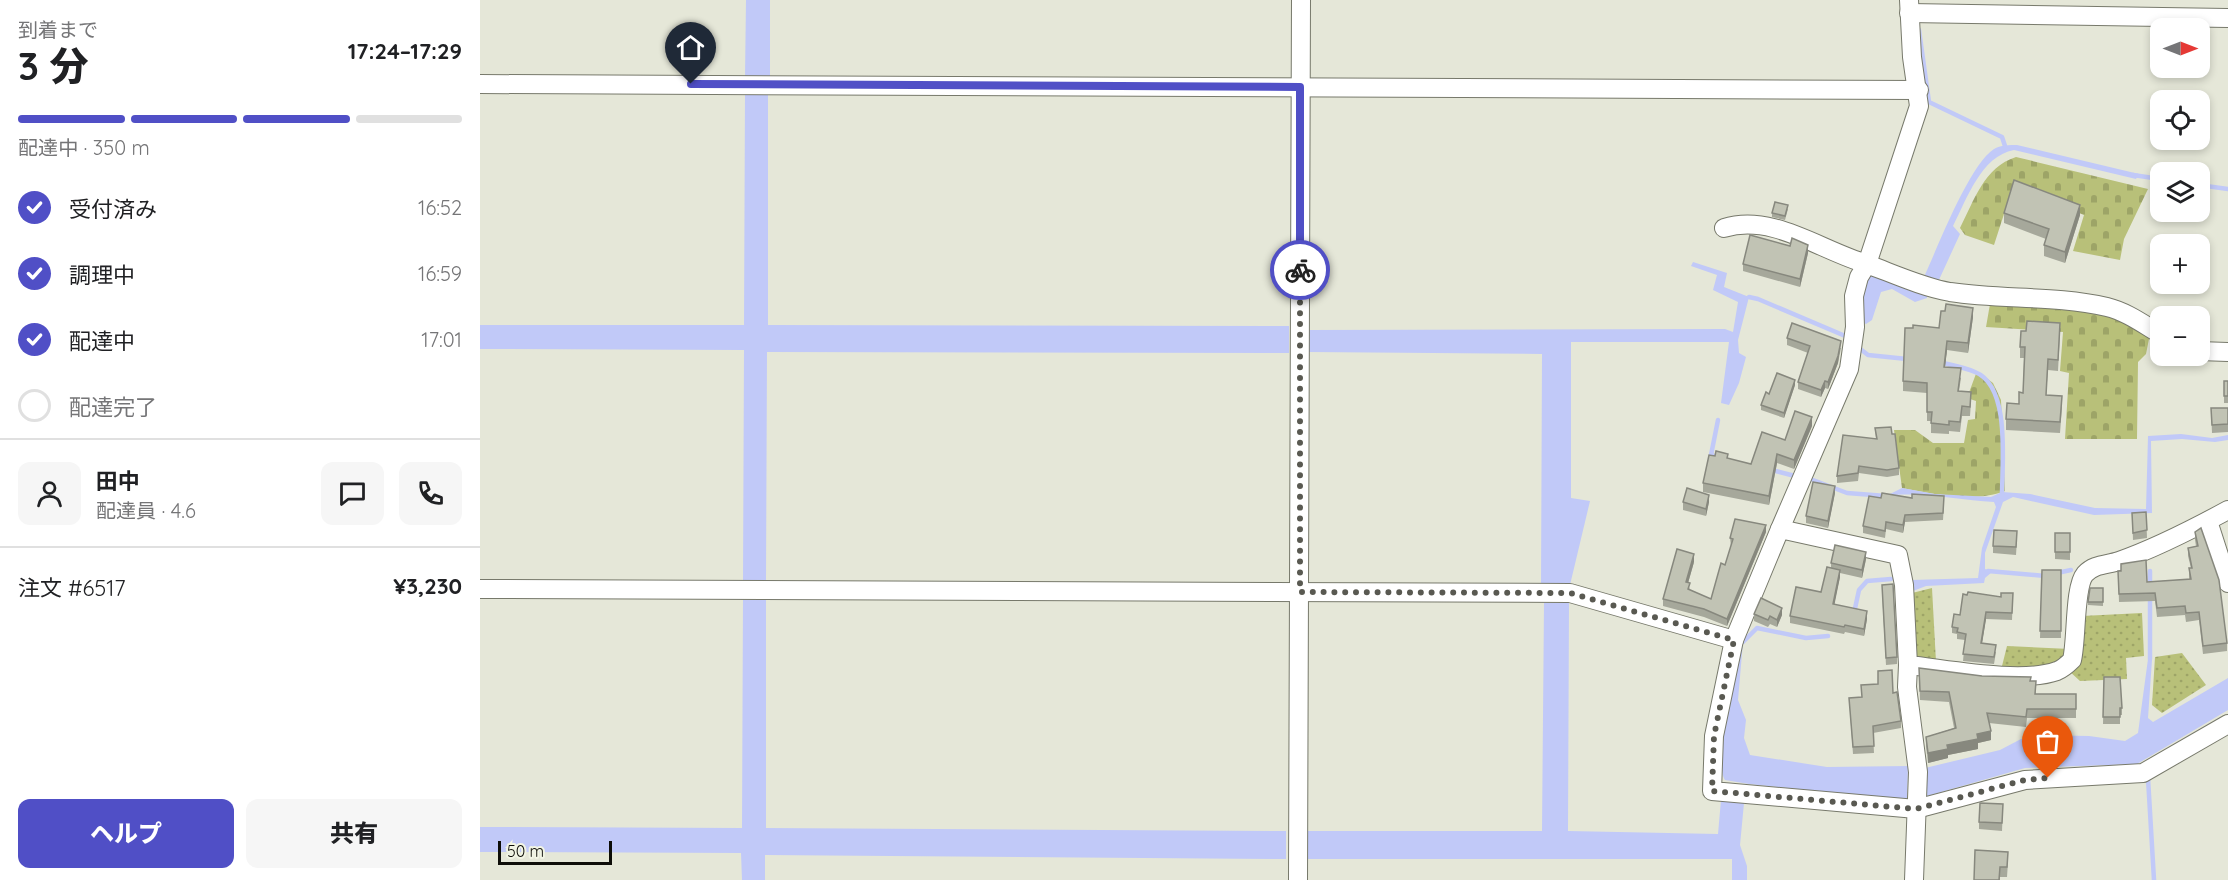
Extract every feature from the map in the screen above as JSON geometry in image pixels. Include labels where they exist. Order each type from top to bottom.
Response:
[{"type":"street","points":[[1298,880],[1301,0]]},
{"type":"street","points":[[2228,18],[1909,7],[1912,57],[1919,90],[1919,106],[1867,264],[1859,278],[1854,296],[1855,327],[1849,369],[1734,640],[1714,736],[1712,791],[1916,809],[2025,780],[2143,773],[2228,723]]},
{"type":"street","points":[[480,84],[1919,90]]},
{"type":"street","points":[[1724,228],[1741,223],[1796,234],[1839,256],[1948,291],[1994,298],[2107,307],[2135,318],[2150,328]]},
{"type":"street","points":[[2210,351],[2228,352]]},
{"type":"street","points":[[1908,665],[2011,676],[2034,676],[2058,670],[2072,660],[2077,640],[2077,596],[2084,574],[2098,565],[2117,562],[2150,548],[2228,510]]},
{"type":"street","points":[[2208,521],[2228,583]]},
{"type":"street","points":[[1780,529],[1898,555],[1904,585],[1907,687],[1918,772],[1914,880]]},
{"type":"street","points":[[480,589],[1570,593],[1734,640]]},
{"type":"green space","points":[[2016,157],[2148,189],[2124,239],[2120,260],[2073,251],[2084,215],[2013,186],[1994,245],[1965,235],[1960,228],[1981,186],[1996,169]]},
{"type":"green space","points":[[1990,304],[2057,308],[2112,316],[2150,334],[2146,354],[2138,362],[2137,439],[2065,439],[2069,373],[2060,371],[2063,332],[1986,327]]},
{"type":"green space","points":[[1977,371],[1993,383],[2001,400],[2005,491],[1993,495],[1967,497],[1902,488],[1894,430],[1915,430],[1933,443],[1964,443],[1968,420],[1975,419],[1976,401],[1967,398]]},
{"type":"green space","points":[[1932,588],[1936,662],[1915,660],[1912,593]]},
{"type":"green space","points":[[2142,613],[2144,656],[2126,658],[2127,679],[2080,681],[2068,670],[2082,616]]},
{"type":"green space","points":[[2007,646],[2070,649],[2063,657],[2048,666],[2030,670],[2001,670]]},
{"type":"green space","points":[[2182,653],[2206,685],[2162,713],[2152,705],[2155,657]]},
{"type":"water","points":[[746,0],[770,0],[770,77],[745,77]]},
{"type":"water","points":[[745,95],[768,95],[768,325],[1289,326],[1289,353],[767,352],[766,581],[743,580],[744,350],[480,349],[480,325],[744,325]]},
{"type":"water","points":[[2017,145],[2139,174],[2136,179],[2014,150],[2002,154],[1976,180],[1953,226],[1960,234],[1938,282],[1924,277],[1954,208],[1974,172],[1994,149]]},
{"type":"water","points":[[1693,262],[1727,273],[1724,287],[1749,297],[1738,340],[1739,353],[1746,357],[1739,383],[1729,405],[1721,403],[1729,342],[1571,342],[1571,498],[1590,501],[1570,585],[1541,587],[1542,354],[1308,352],[1308,330],[1725,329],[1733,332],[1738,302],[1713,290],[1717,275],[1691,266]]},
{"type":"water","points":[[1875,274],[1927,291],[1927,298],[1915,302],[1892,289],[1881,292],[1872,320],[1866,324],[1859,321],[1864,278]]},
{"type":"water","points":[[2181,434],[2212,438],[2228,435],[2228,440],[2215,442],[2182,439],[2151,441],[2152,513],[2094,515],[2013,497],[2003,502],[1985,553],[1985,569],[1992,572],[1985,578],[1984,583],[1926,586],[1913,591],[1911,580],[1978,578],[1982,548],[1996,507],[1994,502],[1939,496],[1886,496],[1902,488],[1935,494],[1991,497],[2002,492],[2030,494],[2095,508],[2146,509],[2148,436]]},
{"type":"water","points":[[743,600],[766,600],[766,828],[1286,831],[1286,859],[765,855],[765,880],[742,880],[741,853],[480,852],[480,827],[742,828]]},
{"type":"water","points":[[1544,603],[1569,603],[1568,831],[1718,834],[1721,800],[1744,803],[1740,845],[1747,866],[1747,880],[1732,880],[1732,859],[1308,859],[1308,831],[1542,831]]},
{"type":"water","points":[[1743,642],[1738,700],[1746,720],[1744,738],[1750,755],[1827,767],[1908,766],[1907,800],[1725,780],[1722,770],[1724,735]]},
{"type":"water","points":[[2148,659],[2152,660],[2148,718],[2153,722],[2228,678],[2228,710],[2137,764],[2025,768],[1927,796],[1925,768],[2000,750],[2021,739],[2037,735],[2089,736],[2125,741],[2138,733]]},
{"type":"building","points":[[2014,180],[2080,205],[2065,252],[2044,245],[2049,229],[2004,213]]},
{"type":"building","points":[[1775,202],[1788,205],[1785,216],[1772,213]]},
{"type":"building","points":[[1750,235],[1790,246],[1792,238],[1808,245],[1800,279],[1743,264]]},
{"type":"building","points":[[1946,304],[1973,308],[1968,343],[1947,341],[1944,367],[1961,368],[1958,391],[1971,392],[1970,407],[1962,406],[1960,422],[1949,421],[1949,425],[1931,423],[1932,412],[1927,412],[1927,383],[1903,381],[1905,328],[1913,328],[1913,325],[1939,328],[1941,311],[1945,311]]},
{"type":"building","points":[[2027,321],[2060,323],[2058,360],[2048,359],[2046,395],[2062,396],[2060,422],[2006,419],[2007,403],[2019,404],[2019,392],[2023,393],[2025,347],[2020,347],[2021,331],[2026,331]]},
{"type":"building","points":[[1792,323],[1841,341],[1828,382],[1825,381],[1821,390],[1798,382],[1810,346],[1787,338]]},
{"type":"building","points":[[1777,373],[1795,380],[1784,413],[1761,405],[1766,392],[1769,394]]},
{"type":"building","points":[[2224,381],[2228,381],[2228,396],[2224,396]]},
{"type":"building","points":[[2211,408],[2228,408],[2228,424],[2212,425]]},
{"type":"building","points":[[1795,411],[1812,417],[1794,460],[1777,454],[1769,496],[1703,483],[1709,455],[1715,456],[1716,451],[1728,454],[1727,458],[1751,464],[1762,432],[1785,440]]},
{"type":"building","points":[[1891,427],[1892,434],[1895,434],[1899,468],[1887,470],[1859,466],[1858,473],[1837,476],[1843,435],[1877,439],[1875,428]]},
{"type":"building","points":[[1813,482],[1835,486],[1828,521],[1806,516]]},
{"type":"building","points":[[1687,488],[1709,495],[1706,509],[1683,502]]},
{"type":"building","points":[[1882,493],[1912,498],[1912,494],[1944,496],[1943,513],[1905,515],[1903,525],[1886,522],[1885,531],[1863,526],[1869,496],[1881,498]]},
{"type":"building","points":[[2146,512],[2147,530],[2133,533],[2132,513]]},
{"type":"building","points":[[1735,519],[1766,525],[1727,619],[1704,609],[1663,599],[1677,549],[1694,554],[1686,582],[1690,583],[1688,589],[1711,599],[1721,563],[1725,565],[1733,539],[1730,538]]},
{"type":"building","points":[[2201,528],[2219,580],[2227,643],[2203,646],[2199,612],[2186,613],[2185,606],[2157,608],[2155,593],[2119,594],[2118,571],[2121,571],[2121,564],[2146,560],[2147,582],[2191,579],[2189,568],[2192,568],[2188,548],[2198,546],[2195,532]]},
{"type":"building","points":[[1994,530],[2017,531],[2016,547],[1993,546]]},
{"type":"building","points":[[2055,533],[2070,533],[2070,552],[2055,552]]},
{"type":"building","points":[[1835,545],[1866,552],[1862,570],[1831,563]]},
{"type":"building","points":[[1827,567],[1840,570],[1833,604],[1867,611],[1864,629],[1790,616],[1796,587],[1821,592]]},
{"type":"building","points":[[2042,570],[2061,570],[2061,631],[2040,631]]},
{"type":"building","points":[[1893,584],[1897,657],[1886,658],[1882,585]]},
{"type":"building","points":[[2090,588],[2103,588],[2103,602],[2088,602]]},
{"type":"building","points":[[1968,592],[2001,597],[2001,593],[2013,593],[2012,613],[1986,612],[1981,643],[1996,645],[1994,657],[1963,654],[1966,634],[1957,632],[1958,628],[1952,627],[1954,614],[1960,615],[1963,594],[1967,595]]},
{"type":"building","points":[[1761,598],[1782,608],[1777,620],[1770,616],[1768,620],[1754,614]]},
{"type":"building","points":[[1919,668],[1982,676],[2031,677],[2030,681],[2036,681],[2035,694],[2076,694],[2076,709],[2027,709],[2026,717],[1987,713],[1991,731],[1977,734],[1978,739],[1947,745],[1948,749],[1928,753],[1926,737],[1956,728],[1949,692],[1920,691]]},
{"type":"building","points":[[1892,670],[1893,693],[1897,692],[1901,721],[1873,726],[1874,746],[1853,747],[1849,698],[1862,697],[1861,685],[1878,684],[1878,671]]},
{"type":"building","points":[[2104,677],[2120,677],[2122,708],[2120,708],[2120,717],[2103,717]]},
{"type":"building","points":[[1980,803],[2003,804],[2002,823],[1979,822]]},
{"type":"building","points":[[1975,850],[2008,852],[2007,867],[2000,867],[1999,880],[1974,880]]},
{"type":"waterway","points":[[1919,30],[1929,102],[2002,137],[2005,146]]},
{"type":"waterway","points":[[2133,175],[2150,178]]},
{"type":"waterway","points":[[2210,187],[2228,189]]},
{"type":"waterway","points":[[1749,297],[1850,338]]},
{"type":"waterway","points":[[1859,348],[1868,355],[1907,359]]},
{"type":"waterway","points":[[1939,362],[1975,372],[1986,380],[1994,393],[2002,427],[2002,496]]},
{"type":"waterway","points":[[1717,457],[1711,455],[1718,420]]},
{"type":"waterway","points":[[1772,470],[1795,476]]},
{"type":"waterway","points":[[1813,480],[1847,493],[1886,496]]},
{"type":"waterway","points":[[2057,573],[2071,570]]},
{"type":"waterway","points":[[1988,571],[2045,576]]},
{"type":"waterway","points":[[2150,571],[2150,586]]},
{"type":"waterway","points":[[1854,613],[1859,590],[1867,581],[1891,579]]},
{"type":"waterway","points":[[2150,598],[2150,659]]},
{"type":"waterway","points":[[1743,642],[1757,628],[1806,638],[1828,636]]},
{"type":"waterway","points":[[2148,778],[2154,880]]},
{"type":"way so far","points":[[1300,270],[1300,592],[1570,593],[1734,640],[1714,736],[1712,791],[1916,809],[2025,780],[2048,778]]},
{"type":"route","points":[[691,84],[1300,87],[1300,270]]}]
